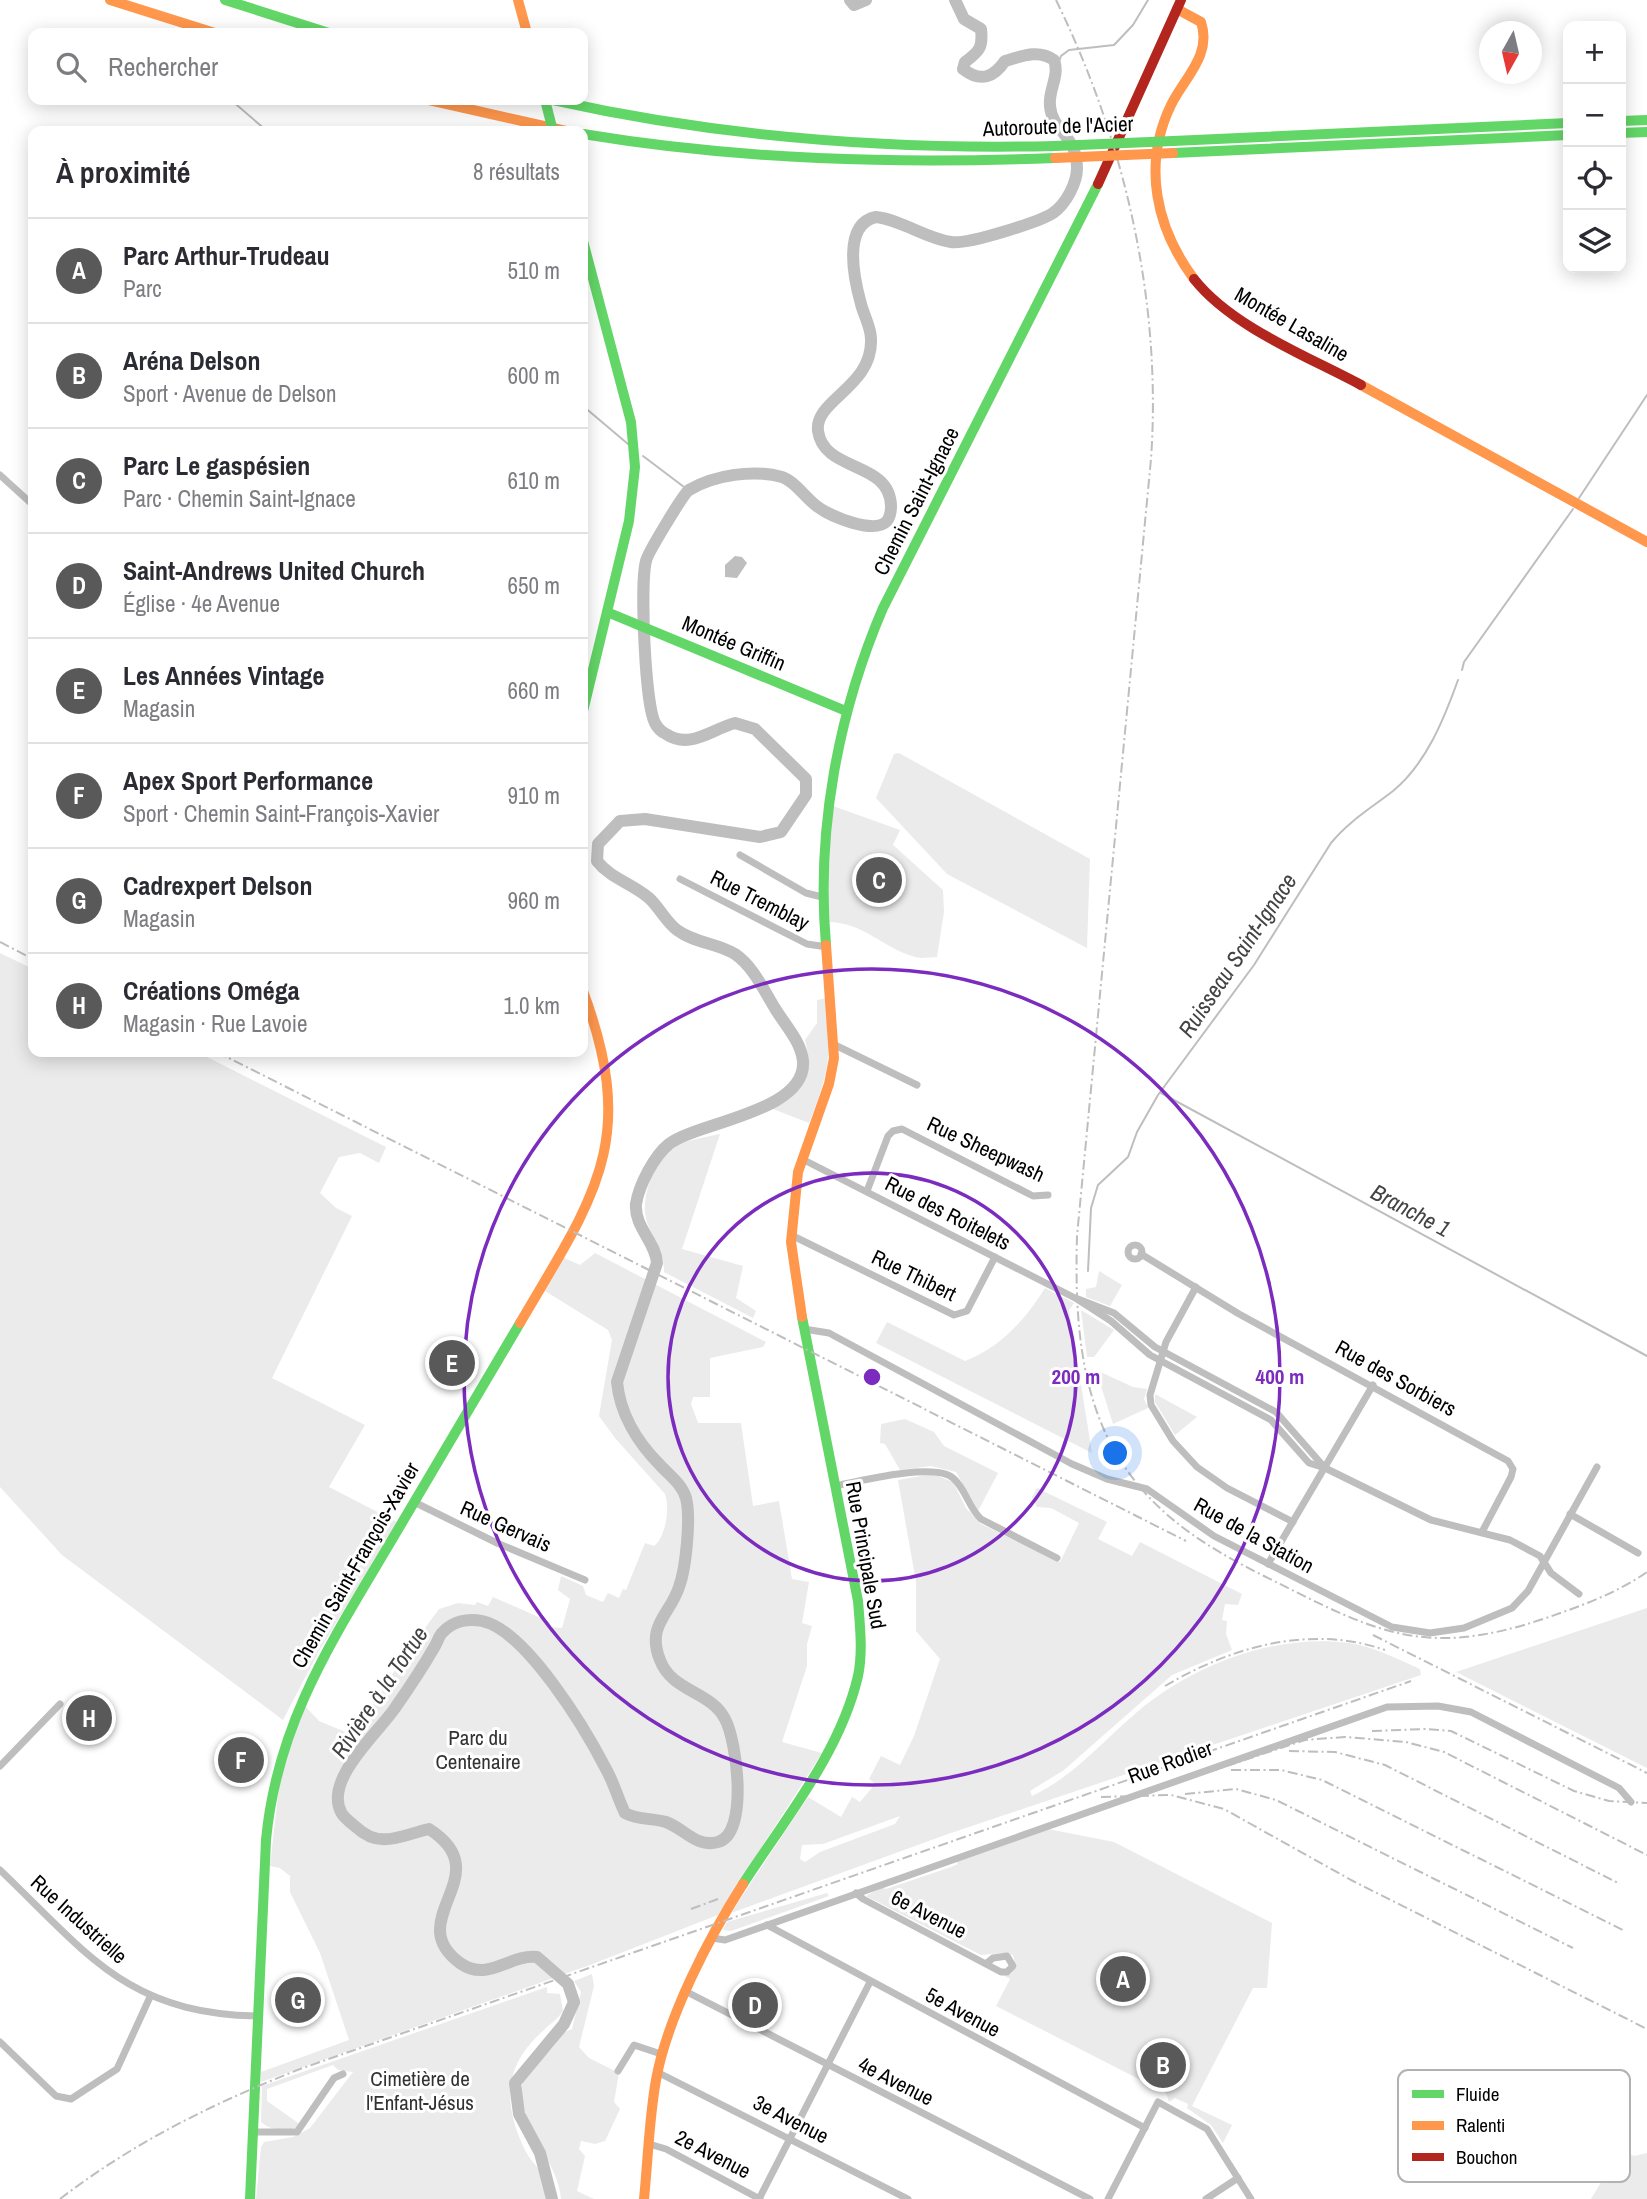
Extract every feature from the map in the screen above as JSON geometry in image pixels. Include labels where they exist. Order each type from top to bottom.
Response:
[{"type":"main road","points":[[99,0],[141,10]]},
{"type":"main road","points":[[110,0],[199,28]]},
{"type":"main road","points":[[225,0],[314,28]]},
{"type":"main road","points":[[518,0],[526,28]]},
{"type":"main road","name":"Montée Lasaline","points":[[1179,5],[1201,23],[1206,41],[1164,121],[1157,149],[1154,183],[1159,214],[1168,240],[1182,266],[1199,288],[1254,327],[1647,542]]},
{"type":"main road","name":"Chemin Saint-Ignace","points":[[835,1045],[822,897],[824,843],[846,711],[863,655],[883,608],[1105,171],[1179,5]]},
{"type":"main road","points":[[451,105],[544,126]]},
{"type":"main road","points":[[546,105],[552,126]]},
{"type":"main road","name":"Autoroute de l'Acier","points":[[576,105],[650,121],[811,142],[929,149],[1055,146],[1563,123]]},
{"type":"main road","points":[[1626,121],[1647,120]]},
{"type":"main road","points":[[1626,133],[1647,132]]},
{"type":"main road","name":"Autoroute de l'Acier","points":[[588,135],[706,152],[818,161],[937,163],[1563,135]]},
{"type":"main road","points":[[588,260],[627,408],[635,453],[629,521],[588,690]]},
{"type":"main road","name":"Montée Griffin","points":[[607,612],[846,711]]},
{"type":"main road","name":"Chemin Saint-François-Xavier","points":[[250,2199],[267,1820],[280,1751],[292,1716],[316,1669],[570,1238],[599,1180],[610,1134],[610,1083],[603,1045],[588,1004]]},
{"type":"main road","name":"Rue Principale Sud","points":[[643,2199],[661,2054],[722,1917],[831,1748],[853,1697],[860,1656],[861,1623],[804,1329],[791,1235],[794,1194],[802,1158],[829,1084],[835,1045]]},
{"type":"street","points":[[0,475],[28,500]]},
{"type":"street","points":[[740,855],[806,893],[822,897]]},
{"type":"street","name":"Rue Tremblay","points":[[680,879],[807,944],[827,947]]},
{"type":"street","points":[[835,1045],[917,1085]]},
{"type":"street","name":"Rue Sheepwash","points":[[867,1191],[888,1136],[893,1130],[902,1129],[1033,1196],[1048,1195]]},
{"type":"street","name":"Rue des Roitelets","points":[[802,1158],[1077,1299],[1118,1315],[1163,1351],[1270,1409],[1325,1468]]},
{"type":"street","name":"Rue Thibert","points":[[791,1235],[954,1315],[961,1315],[969,1308],[995,1257]]},
{"type":"street","name":"Rue des Sorbiers","points":[[1142,1254],[1510,1464],[1511,1477],[1482,1532]]},
{"type":"street","points":[[1196,1287],[1163,1351],[1150,1399],[1173,1441],[1218,1483],[1293,1522]]},
{"type":"street","name":"Rue des Roitelets","points":[[1077,1299],[1161,1361],[1266,1417],[1309,1463],[1325,1468],[1425,1518],[1510,1540],[1540,1556],[1551,1573],[1578,1594]]},
{"type":"street","name":"Rue de la Station","points":[[804,1329],[829,1333],[1072,1464],[1107,1479],[1147,1489],[1202,1529],[1379,1623],[1430,1633],[1464,1628],[1512,1608],[1524,1598],[1597,1468]]},
{"type":"street","points":[[1268,1564],[1373,1385]]},
{"type":"street","points":[[1266,1417],[1270,1409]]},
{"type":"street","points":[[835,1486],[920,1472],[946,1473],[958,1482],[971,1509],[981,1519],[1057,1558]]},
{"type":"street","name":"Rue Gervais","points":[[414,1502],[497,1543],[585,1580]]},
{"type":"street","points":[[1570,1514],[1638,1553]]},
{"type":"street","points":[[0,1766],[60,1704]]},
{"type":"street","name":"Rue Rodier","points":[[712,1938],[725,1940],[1387,1707],[1437,1706],[1471,1712],[1619,1788],[1631,1802]]},
{"type":"street","name":"Rue Industrielle","points":[[0,1870],[103,1968],[150,1997],[204,2013],[259,2015]]},
{"type":"street","name":"6e Avenue","points":[[856,1893],[866,1901],[987,1963]]},
{"type":"street","name":"5e Avenue","points":[[766,1925],[1145,2128]]},
{"type":"street","points":[[759,2199],[870,1982]]},
{"type":"street","name":"4e Avenue","points":[[687,1992],[1090,2199]]},
{"type":"street","points":[[0,2042],[56,2096],[71,2099],[117,2069],[150,1997]]},
{"type":"street","points":[[618,2071],[634,2045],[661,2054]]},
{"type":"street","name":"3e Avenue","points":[[657,2072],[908,2199]]},
{"type":"street","points":[[254,2133],[297,2132],[334,2078],[343,2074]]},
{"type":"street","points":[[1108,2199],[1158,2102],[1207,2129],[1251,2199]]},
{"type":"street","name":"2e Avenue","points":[[649,2144],[666,2149],[759,2199]]},
{"type":"street","points":[[1206,2199],[1238,2178]]},
{"type":"green space","points":[[899,753],[1090,859],[1087,948],[947,874],[876,798],[894,754]]},
{"type":"green space","points":[[833,806],[900,830],[893,845],[943,890],[944,912],[937,957],[915,957],[852,926],[828,922],[828,843]]},
{"type":"green space","points":[[0,953],[28,967],[28,1057],[207,1057],[386,1147],[379,1163],[360,1153],[339,1157],[320,1193],[336,1208],[352,1216],[272,1378],[365,1425],[329,1487],[397,1522],[319,1651],[283,1720],[62,1555],[0,1487]]},
{"type":"green space","points":[[827,998],[829,1048],[825,1076],[809,1123],[773,1109],[790,1096],[802,1080],[807,1062],[805,1040],[817,1023],[817,1000]]},
{"type":"green space","points":[[720,1134],[682,1249],[743,1266],[736,1298],[756,1311],[753,1318],[664,1272],[663,1258],[645,1212],[647,1190],[662,1159],[678,1145]]},
{"type":"green space","name":"Parc du Centenaire","points":[[595,1253],[766,1342],[763,1347],[710,1358],[710,1397],[693,1397],[691,1404],[698,1423],[741,1423],[753,1506],[779,1501],[792,1579],[809,1582],[802,1623],[812,1626],[807,1644],[807,1666],[782,1742],[822,1753],[718,1915],[590,1965],[261,2082],[261,2072],[349,2040],[320,1953],[290,1892],[290,1876],[280,1868],[270,1866],[280,1777],[304,1705],[319,1721],[348,1733],[381,1694],[397,1666],[439,1609],[458,1603],[475,1605],[477,1602],[488,1606],[493,1597],[550,1622],[550,1627],[562,1628],[570,1599],[558,1590],[561,1576],[583,1586],[586,1595],[603,1602],[608,1593],[619,1598],[623,1589],[626,1590],[645,1543],[654,1546],[664,1529],[667,1514],[665,1494],[599,1416],[612,1340],[608,1330],[545,1291],[564,1258],[580,1265]]},
{"type":"green space","points":[[1099,1271],[1122,1285],[1110,1306],[1086,1297],[1086,1289],[1096,1287]]},
{"type":"green space","points":[[1045,1288],[1074,1303],[1069,1310],[1092,1453],[876,1343],[887,1322],[965,1361],[990,1348],[1011,1331]]},
{"type":"green space","points":[[1081,1310],[1114,1330],[1094,1357],[1087,1357]]},
{"type":"green space","points":[[1096,1370],[1133,1387],[1147,1389],[1144,1399],[1148,1408],[1113,1424]]},
{"type":"green space","points":[[1155,1394],[1197,1417],[1175,1435],[1155,1402]]},
{"type":"green space","points":[[905,1419],[934,1432],[944,1446],[998,1473],[978,1511],[956,1472],[931,1466],[900,1470],[885,1444],[880,1443],[881,1424]]},
{"type":"green space","points":[[933,1474],[953,1482],[966,1508],[981,1524],[1060,1562],[1079,1523],[1051,1508],[1037,1507],[1032,1497],[1037,1488],[1107,1522],[1098,1539],[1132,1556],[1140,1542],[1242,1594],[1238,1605],[1225,1604],[1222,1620],[1227,1621],[1226,1634],[1232,1650],[1172,1675],[1064,1770],[1030,1791],[1032,1796],[1074,1769],[1158,1696],[1182,1680],[1236,1656],[1292,1643],[1349,1643],[1377,1650],[1403,1661],[1420,1669],[1421,1675],[948,1834],[731,1913],[808,1797],[841,1817],[852,1797],[860,1802],[875,1784],[869,1779],[881,1756],[900,1765],[914,1736],[940,1659],[916,1631],[916,1582],[898,1480]],"holes":[[[900,1816],[895,1824],[820,1852],[805,1862],[800,1859],[802,1845],[823,1844]]]},
{"type":"green space","points":[[1647,1608],[1647,1768],[1456,1672]]},
{"type":"green space","points":[[1048,1829],[1114,1842],[1272,1923],[1267,1988],[1253,1988],[1192,2106],[1232,2125],[1223,2143],[1211,2125],[1187,2108],[1188,2104],[1175,2098],[1169,2102],[1166,2093],[996,2006],[1010,1979],[1003,1975],[1011,1974],[1016,1967],[1013,1955],[981,1955],[866,1896],[882,1887],[886,1889],[951,1867],[958,1864],[956,1861]]},
{"type":"green space","points":[[827,1893],[829,1896],[731,1931],[723,1930],[727,1922]]},
{"type":"green space","points":[[592,1974],[594,1986],[579,2047],[589,2058],[619,2073],[614,2102],[620,2109],[605,2141],[595,2144],[581,2141],[579,2149],[585,2156],[577,2191],[594,2199],[561,2199],[553,2171],[524,2111],[522,2085],[529,2072],[553,2047],[562,2033],[572,2029],[581,1992],[574,1981]]},
{"type":"green space","name":"Cimetière de l'Enfant-Jésus","points":[[547,1987],[547,1993],[560,1994],[563,2011],[521,2057],[511,2084],[510,2099],[523,2146],[544,2180],[546,2199],[256,2199],[261,2147],[264,2142],[293,2137],[310,2128],[353,2072],[338,2070],[333,2065],[267,2089],[267,2101],[301,2125],[286,2130],[275,2129],[261,2122],[262,2086]]},
{"type":"green space","points":[[1647,2153],[1647,2199],[1591,2199],[1601,2182],[1630,2182],[1630,2154],[1634,2156]]},
{"type":"shaded area","points":[[735,556],[742,557],[747,563],[737,578],[725,577],[725,565]]},
{"type":"waterway","name":"Rivière à la Tortue","points":[[850,0],[854,5],[866,0]]},
{"type":"waterway","name":"Rivière à la Tortue","points":[[552,2199],[540,2153],[519,2114],[515,2083],[564,2024],[574,2002],[568,1984],[537,1957],[517,1959],[480,1970],[460,1963],[444,1946],[440,1930],[455,1880],[456,1863],[449,1846],[429,1829],[391,1839],[374,1838],[365,1834],[341,1812],[338,1799],[340,1785],[346,1771],[411,1685],[442,1633],[456,1623],[477,1620],[499,1628],[517,1642],[553,1684],[597,1752],[625,1813],[666,1822],[697,1840],[710,1843],[718,1842],[728,1835],[734,1822],[738,1786],[733,1746],[725,1719],[711,1702],[673,1679],[666,1671],[656,1648],[657,1629],[675,1597],[684,1568],[688,1530],[686,1498],[678,1484],[652,1456],[631,1427],[617,1382],[657,1263],[656,1255],[636,1212],[640,1188],[648,1171],[669,1144],[683,1136],[770,1104],[788,1092],[800,1078],[803,1061],[796,1041],[742,959],[728,950],[691,938],[677,930],[649,898],[615,877],[597,861],[598,844],[620,821],[645,819],[760,837],[781,832],[806,795],[806,779],[755,729],[735,723],[701,737],[684,740],[666,734],[657,726],[651,712],[646,669],[644,574],[648,556],[689,490],[722,477],[747,474],[782,477],[818,507],[832,515],[872,526],[887,521],[891,506],[888,491],[869,473],[832,454],[823,444],[818,431],[819,420],[825,410],[854,381],[869,355],[871,335],[858,293],[854,267],[854,241],[858,230],[865,222],[876,217],[951,242],[987,237],[1053,213],[1066,199],[1073,186],[1077,174],[1076,157],[1069,140],[1055,122],[1050,106],[1056,72],[1054,60],[1030,54],[1005,61],[992,74],[981,77],[963,69],[965,62],[979,48],[981,29],[964,19],[955,0]]},
{"type":"waterway","points":[[1057,67],[1061,56],[1069,50],[1114,45],[1133,25],[1148,0]]},
{"type":"waterway","points":[[237,105],[261,126]]},
{"type":"waterway","name":"Ruisseau Saint-Ignace","points":[[1579,498],[1647,395]]},
{"type":"waterway","points":[[588,410],[628,444]]},
{"type":"waterway","points":[[643,456],[688,490]]},
{"type":"waterway","name":"Ruisseau Saint-Ignace","points":[[1462,670],[1464,662],[1573,509]]},
{"type":"waterway","name":"Ruisseau Saint-Ignace","points":[[1088,1271],[1091,1208],[1098,1185],[1128,1157],[1137,1132],[1158,1095],[1254,965],[1331,843],[1353,821],[1393,791],[1415,768],[1433,740],[1458,680]]},
{"type":"waterway","name":"Branche 1","points":[[1161,1093],[1647,1356]]},
{"type":"railway","points":[[1056,0],[1102,109],[1134,224],[1144,282],[1153,400],[1151,459],[1077,1236],[1081,1345],[1092,1398],[1101,1423],[1127,1470],[1143,1490],[1178,1524],[1241,1564],[1369,1625],[1431,1638],[1465,1637],[1503,1631],[1585,1604],[1611,1593],[1647,1572]]},
{"type":"railway","points":[[0,942],[28,956]]},
{"type":"railway","points":[[227,1057],[1186,1541]]},
{"type":"railway","points":[[1373,1635],[1647,1773]]},
{"type":"railway","points":[[1165,1686],[1217,1660],[1272,1644],[1328,1639],[1357,1642],[1385,1650]]},
{"type":"railway","points":[[60,2199],[117,2159],[176,2125],[300,2069],[1411,1681]]},
{"type":"railway","points":[[1372,1731],[1451,1731],[1574,1791],[1609,1801],[1647,1803]]},
{"type":"railway","points":[[1154,1790],[1305,1740],[1345,1737],[1406,1742],[1444,1752],[1647,1855]]},
{"type":"railway","points":[[1289,1751],[1335,1752],[1385,1765],[1620,1884]]},
{"type":"railway","points":[[1231,1770],[1281,1770],[1322,1780],[1623,1930]]},
{"type":"railway","points":[[1185,1794],[1236,1789],[1276,1800],[1573,1948]]},
{"type":"railway","points":[[1101,1797],[1171,1795],[1224,1809],[1351,1880],[1647,2029]]},
{"type":"railway","points":[[691,1909],[718,1899]]},
{"type":"traffic: fast","points":[[225,0],[313,28]]},
{"type":"traffic: fast","points":[[546,105],[552,126]]},
{"type":"traffic: fast","points":[[577,105],[678,123],[802,138],[928,146],[1055,146]]},
{"type":"traffic: fast","points":[[1626,121],[1647,120]]},
{"type":"traffic: fast","points":[[1173,141],[1563,123]]},
{"type":"traffic: fast","points":[[1626,133],[1647,132]]},
{"type":"traffic: fast","points":[[588,135],[701,150],[818,158],[1055,158]]},
{"type":"traffic: fast","points":[[1173,153],[1563,135]]},
{"type":"traffic: fast","points":[[1055,146],[1173,141]]},
{"type":"traffic: fast","points":[[826,945],[824,859],[828,816],[843,731],[867,648],[883,608],[1098,184]]},
{"type":"traffic: fast","points":[[588,260],[631,422],[635,467],[629,521],[588,690]]},
{"type":"traffic: fast","points":[[607,612],[846,711]]},
{"type":"traffic: fast","points":[[743,1884],[825,1759],[850,1704],[860,1667],[858,1601],[802,1317]]},
{"type":"traffic: fast","points":[[250,2199],[266,1840],[272,1798],[282,1758],[310,1684],[328,1649],[520,1323]]},
{"type":"traffic: slow","points":[[110,0],[199,28]]},
{"type":"traffic: slow","points":[[518,0],[526,28]]},
{"type":"traffic: slow","points":[[1177,9],[1201,22],[1203,45],[1195,65],[1171,105],[1162,128],[1157,150],[1157,195],[1170,239],[1194,279]]},
{"type":"traffic: slow","points":[[451,105],[544,126]]},
{"type":"traffic: slow","points":[[1055,158],[1173,153]]},
{"type":"traffic: slow","points":[[1361,385],[1647,542]]},
{"type":"traffic: slow","points":[[802,1317],[791,1242],[798,1172],[829,1084],[834,1058],[826,945]]},
{"type":"traffic: slow","points":[[520,1323],[588,1202],[601,1166],[607,1129],[607,1089],[599,1043],[588,1007]]},
{"type":"traffic: slow","points":[[644,2199],[656,2080],[669,2031],[691,1979],[743,1884]]},
{"type":"traffic: jam","points":[[1098,184],[1181,0]]},
{"type":"traffic: jam","points":[[1194,279],[1210,296],[1249,326],[1361,385]]},
{"type":"place","name":"Parc Le gaspésien","points":[[879,880]]},
{"type":"place","name":"Les Années Vintage","points":[[452,1363]]},
{"type":"place","name":"Créations Oméga","points":[[89,1718]]},
{"type":"place","name":"Apex Sport Performance","points":[[241,1760]]},
{"type":"place","name":"Parc Arthur-Trudeau","points":[[1123,1979]]},
{"type":"place","name":"Cadrexpert Delson","points":[[298,2000]]},
{"type":"place","name":"Saint-Andrews United Church","points":[[755,2005]]},
{"type":"place","name":"Aréna Delson","points":[[1163,2065]]}]
